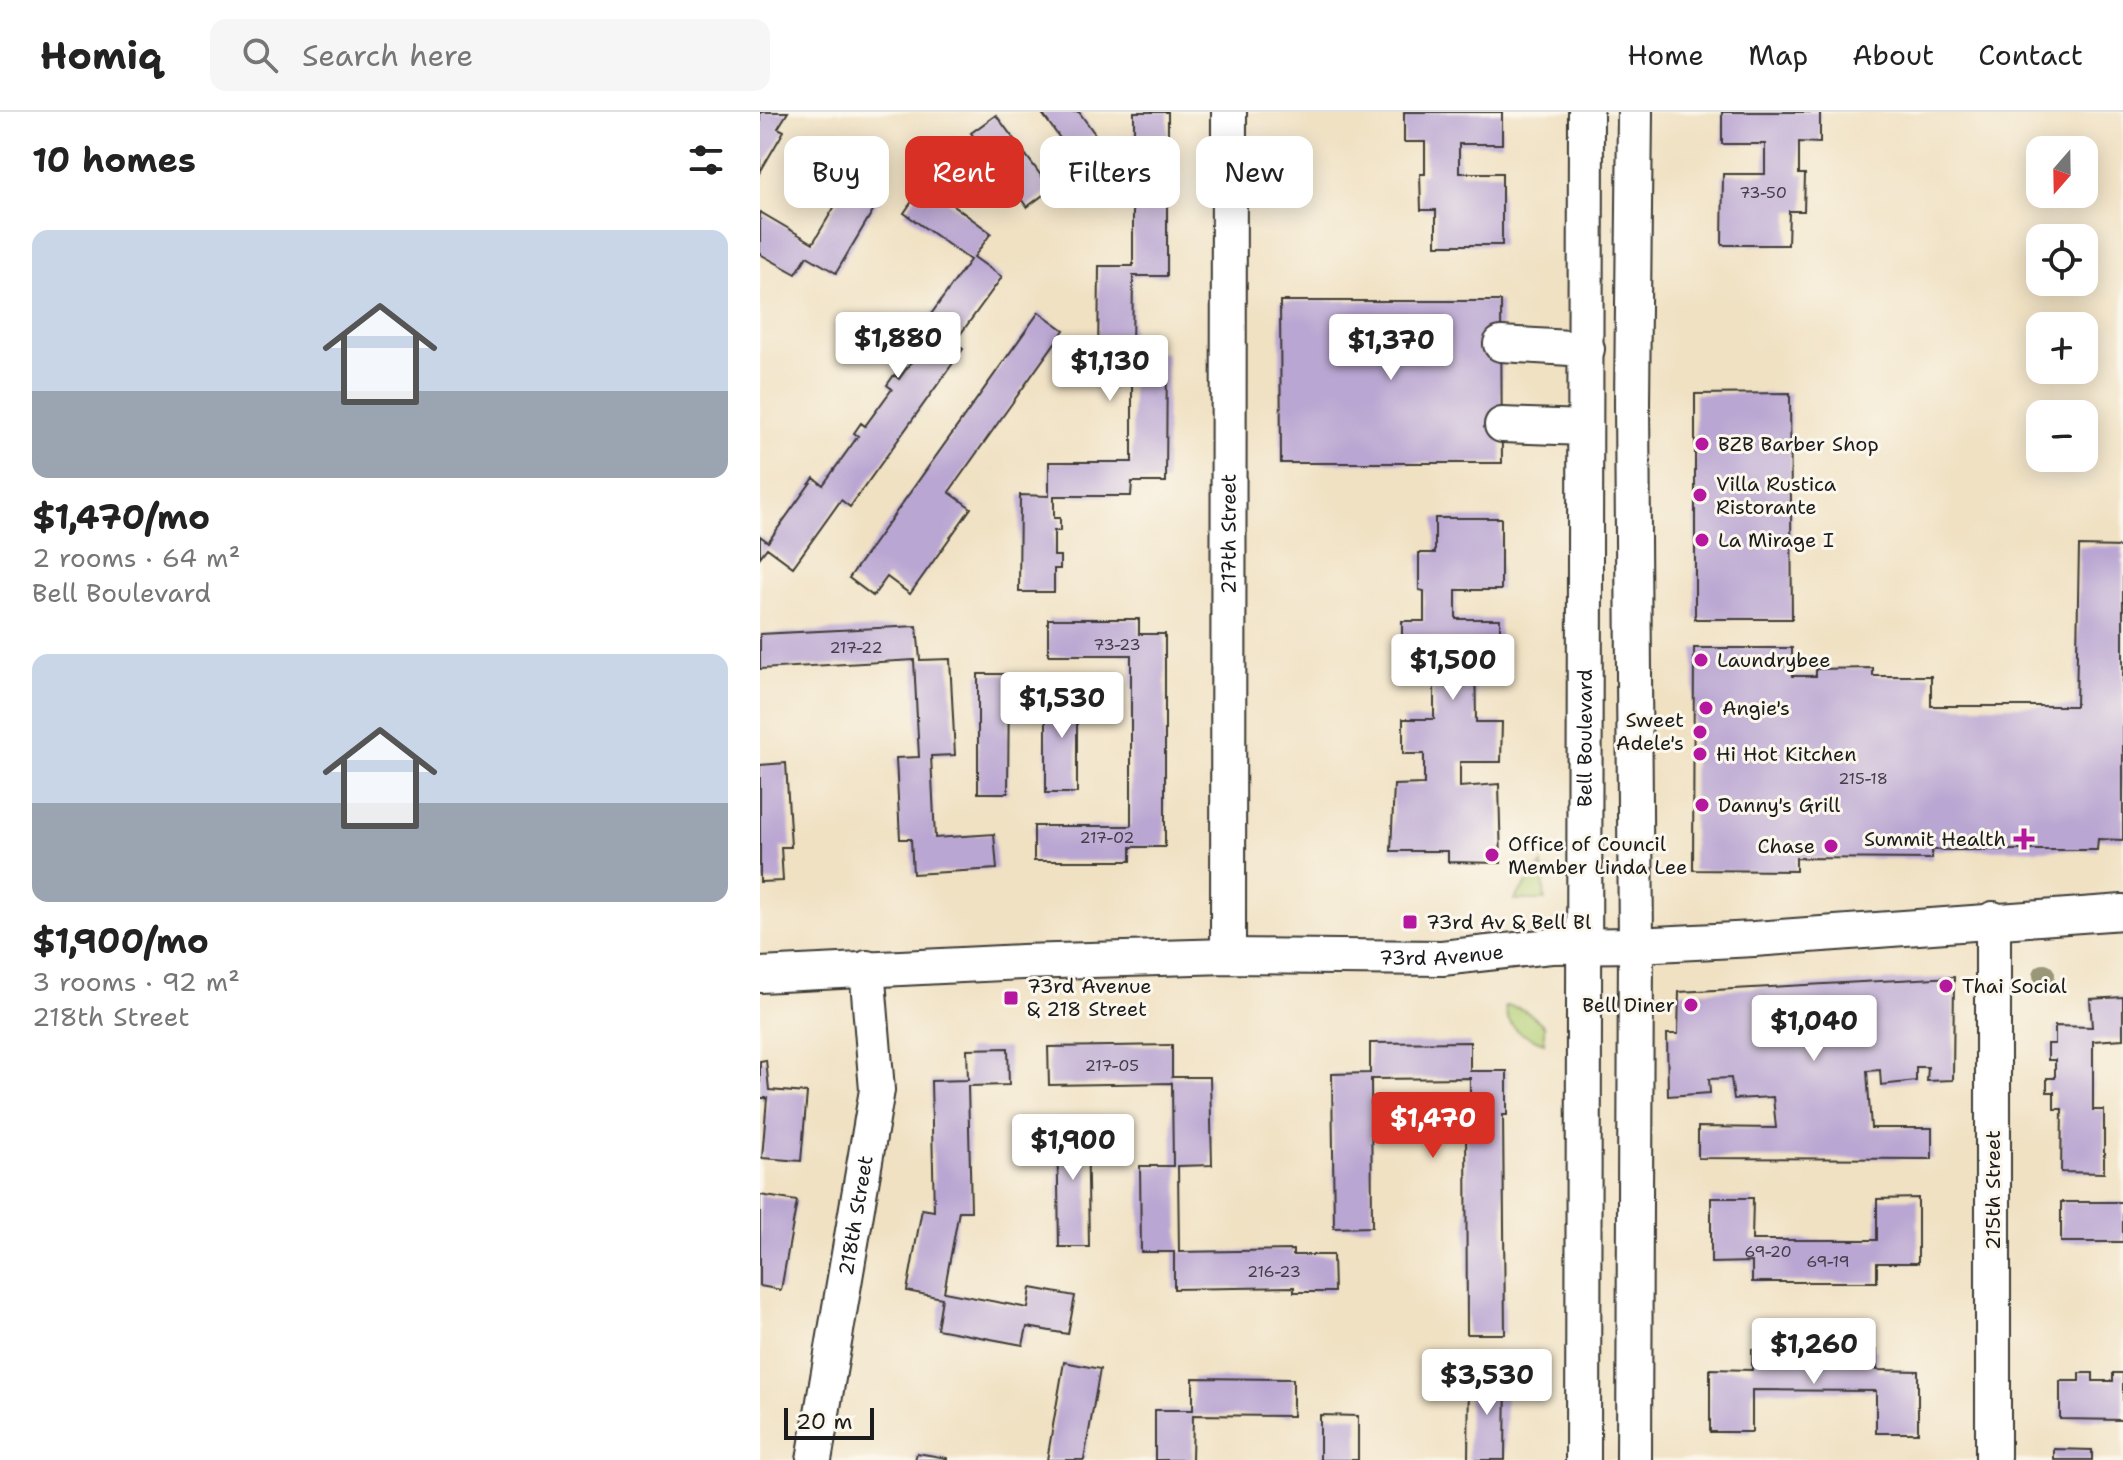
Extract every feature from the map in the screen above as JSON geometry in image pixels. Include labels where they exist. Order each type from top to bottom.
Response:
[{"type":"street","name":"217th Street","points":[[1228,956],[1229,112]]},
{"type":"street","name":"Bell Boulevard","points":[[1583,1460],[1586,112]]},
{"type":"street","points":[[1634,1460],[1636,945],[1632,402],[1635,112]]},
{"type":"street","points":[[1501,344],[1587,349]]},
{"type":"street","points":[[1502,425],[1585,428]]},
{"type":"street","name":"73rd Avenue","points":[[760,975],[867,968],[1228,956],[1442,958],[1585,945],[1636,945],[2123,912]]},
{"type":"street","name":"215th Street","points":[[1993,919],[1993,1460]]},
{"type":"street","name":"218th Street","points":[[814,1460],[877,1090],[867,968]]},
{"type":"green space","points":[[1542,864],[1545,900],[1514,900]]},
{"type":"green space","points":[[1505,1006],[1522,1009],[1540,1022],[1544,1026],[1544,1043],[1513,1026]]},
{"type":"building","points":[[760,112],[788,112],[778,128],[784,131],[760,172]]},
{"type":"building","points":[[1041,112],[1079,112],[1095,134],[1092,136],[1058,136]]},
{"type":"building","points":[[1134,112],[1168,112],[1168,136],[1134,136]]},
{"type":"building","points":[[1404,112],[1502,112],[1502,144],[1459,144],[1459,173],[1502,173],[1502,245],[1436,245],[1436,210],[1421,210],[1420,174],[1425,174],[1425,142],[1404,142]]},
{"type":"building","points":[[1722,112],[1820,112],[1820,143],[1799,142],[1799,174],[1805,174],[1804,211],[1789,211],[1788,245],[1722,245],[1723,174],[1765,174],[1765,144],[1722,144]]},
{"type":"building","points":[[996,115],[1012,136],[973,136],[971,133]]},
{"type":"building","points":[[1024,153],[1040,174],[1040,197],[1027,207],[1024,203]]},
{"type":"building","points":[[834,208],[874,208],[836,273],[807,256],[796,274],[760,254],[760,212],[813,243]]},
{"type":"building","points":[[907,208],[957,208],[991,233],[974,257],[1002,277],[954,343],[963,349],[850,507],[841,500],[793,567],[767,548],[760,557],[760,536],[768,542],[814,478],[823,485],[858,436],[854,433],[861,423],[865,426],[892,389],[887,385],[894,375],[899,379],[934,330],[924,324],[970,260],[904,213]]},
{"type":"building","points":[[1133,208],[1167,208],[1167,276],[1133,276],[1132,352],[1167,352],[1166,482],[1132,482],[1131,496],[1054,496],[1054,518],[1060,518],[1060,531],[1054,531],[1054,556],[1060,556],[1060,569],[1054,569],[1054,592],[1019,592],[1020,495],[1049,496],[1049,462],[1132,462],[1132,362],[1098,362],[1099,266],[1133,266]]},
{"type":"building","points":[[1280,301],[1501,301],[1502,463],[1281,463]]},
{"type":"building","points":[[1039,312],[1064,330],[949,492],[971,508],[910,594],[887,577],[873,596],[849,578]]},
{"type":"building","points":[[1790,393],[1792,619],[1695,619],[1695,394]]},
{"type":"building","points":[[1435,518],[1501,518],[1501,590],[1456,590],[1456,619],[1500,619],[1500,653],[1475,653],[1476,722],[1502,722],[1501,762],[1460,762],[1460,787],[1499,784],[1501,863],[1448,862],[1448,851],[1391,851],[1394,785],[1424,784],[1424,754],[1403,754],[1403,719],[1434,719],[1434,655],[1402,655],[1402,621],[1424,621],[1424,591],[1419,590],[1419,553],[1435,553]]},
{"type":"building","points":[[2079,546],[2123,547],[2123,840],[2098,839],[2097,850],[1932,850],[1932,859],[1796,858],[1796,871],[1693,870],[1694,648],[1792,648],[1792,676],[1816,676],[1816,669],[1873,668],[1873,676],[1931,676],[1931,706],[2076,706]]},
{"type":"building","points":[[1048,619],[1139,619],[1139,634],[1165,634],[1165,847],[1131,847],[1131,861],[1034,861],[1034,826],[1131,826],[1131,655],[1048,655]]},
{"type":"building","points":[[917,626],[920,660],[950,659],[955,755],[931,756],[935,838],[994,834],[997,869],[913,874],[911,839],[900,839],[896,758],[919,757],[914,660],[760,669],[760,634]]},
{"type":"building","points":[[978,674],[1009,674],[1008,793],[978,793]]},
{"type":"building","points":[[1046,687],[1077,687],[1077,793],[1046,793]]},
{"type":"building","points":[[786,763],[791,847],[781,847],[783,881],[760,882],[760,765]]},
{"type":"building","points":[[1954,977],[1953,1080],[1927,1081],[1928,1067],[1916,1067],[1916,1081],[1881,1085],[1880,1070],[1867,1071],[1871,1128],[1932,1128],[1932,1159],[1698,1158],[1698,1127],[1776,1128],[1773,1097],[1734,1099],[1731,1078],[1709,1079],[1710,1093],[1668,1096],[1667,1034],[1678,1034],[1679,992]]},
{"type":"building","points":[[2123,997],[2123,1039],[2093,1041],[2093,1110],[2104,1110],[2104,1173],[2061,1172],[2062,1109],[2054,1109],[2054,1092],[2047,1092],[2047,1078],[2055,1078],[2055,1060],[2048,1060],[2048,1044],[2055,1044],[2055,1026],[2092,1027],[2090,999]]},
{"type":"building","points":[[1470,1042],[1470,1071],[1507,1071],[1507,1115],[1503,1115],[1505,1334],[1467,1334],[1466,1115],[1470,1115],[1470,1078],[1371,1079],[1372,1227],[1334,1228],[1332,1074],[1370,1073],[1370,1043]]},
{"type":"building","points":[[1172,1045],[1172,1077],[1210,1077],[1212,1165],[1178,1166],[1179,1252],[1293,1250],[1293,1255],[1333,1255],[1334,1292],[1294,1292],[1294,1287],[1174,1289],[1174,1252],[1141,1252],[1140,1166],[1173,1166],[1172,1083],[1049,1085],[1048,1047]]},
{"type":"building","points":[[1008,1048],[1009,1085],[968,1086],[971,1211],[959,1211],[944,1292],[1028,1308],[1031,1288],[1075,1296],[1068,1334],[1027,1327],[1023,1345],[937,1329],[942,1298],[907,1291],[922,1209],[934,1211],[931,1081],[968,1080],[967,1049]]},
{"type":"building","points":[[766,1060],[769,1090],[807,1093],[801,1161],[762,1158],[767,1098],[760,1098],[760,1061]]},
{"type":"building","points":[[1087,1117],[1089,1247],[1059,1247],[1057,1118]]},
{"type":"building","points":[[760,1195],[797,1201],[781,1290],[760,1286]]},
{"type":"building","points":[[1711,1198],[1753,1198],[1752,1240],[1877,1240],[1877,1199],[1918,1198],[1918,1263],[1877,1263],[1877,1282],[1752,1282],[1752,1262],[1711,1263]]},
{"type":"building","points":[[2061,1202],[2123,1202],[2123,1242],[2061,1242]]},
{"type":"building","points":[[1752,1349],[1877,1350],[1877,1370],[1918,1371],[1918,1433],[1876,1433],[1876,1391],[1752,1390],[1752,1432],[1710,1432],[1710,1369],[1752,1370]]},
{"type":"building","points":[[1064,1362],[1100,1369],[1084,1460],[1047,1460]]},
{"type":"building","points":[[2079,1373],[2093,1373],[2093,1381],[2113,1381],[2113,1373],[2123,1373],[2123,1420],[2060,1419],[2060,1381],[2079,1381]]},
{"type":"building","points":[[1469,1374],[1506,1374],[1505,1460],[1468,1460]]},
{"type":"building","points":[[1193,1378],[1293,1379],[1293,1416],[1193,1415],[1192,1460],[1155,1460],[1155,1410],[1193,1410]]},
{"type":"building","points":[[1320,1415],[1358,1416],[1358,1460],[1320,1460]]},
{"type":"building","points":[[2054,1449],[2092,1450],[2092,1460],[2054,1460]]},
{"type":"building","points":[[917,1453],[947,1458],[947,1460],[915,1460]]},
{"type":"place","name":"BZB Barber Shop","points":[[1702,444]]},
{"type":"place","name":"Villa Rustica Ristorante","points":[[1700,495]]},
{"type":"place","name":"La Mirage I","points":[[1702,540]]},
{"type":"place","name":"Laundrybee","points":[[1701,660]]},
{"type":"place","name":"Angie's","points":[[1706,708]]},
{"type":"place","name":"Sweet Adele's","points":[[1700,732]]},
{"type":"place","name":"Hi Hot Kitchen","points":[[1700,754]]},
{"type":"place","name":"Danny's Grill","points":[[1702,805]]},
{"type":"place","name":"Summit Health","points":[[2024,839]]},
{"type":"place","name":"Chase","points":[[1831,846]]},
{"type":"place","name":"Office of Council Member Linda Lee","points":[[1492,855]]},
{"type":"place","name":"73rd Av & Bell Bl","points":[[1410,922]]},
{"type":"place","name":"Thai Social","points":[[1946,986]]},
{"type":"place","name":"73rd Avenue & 218 Street","points":[[1011,998]]},
{"type":"place","name":"Bell Diner","points":[[1691,1005]]}]
